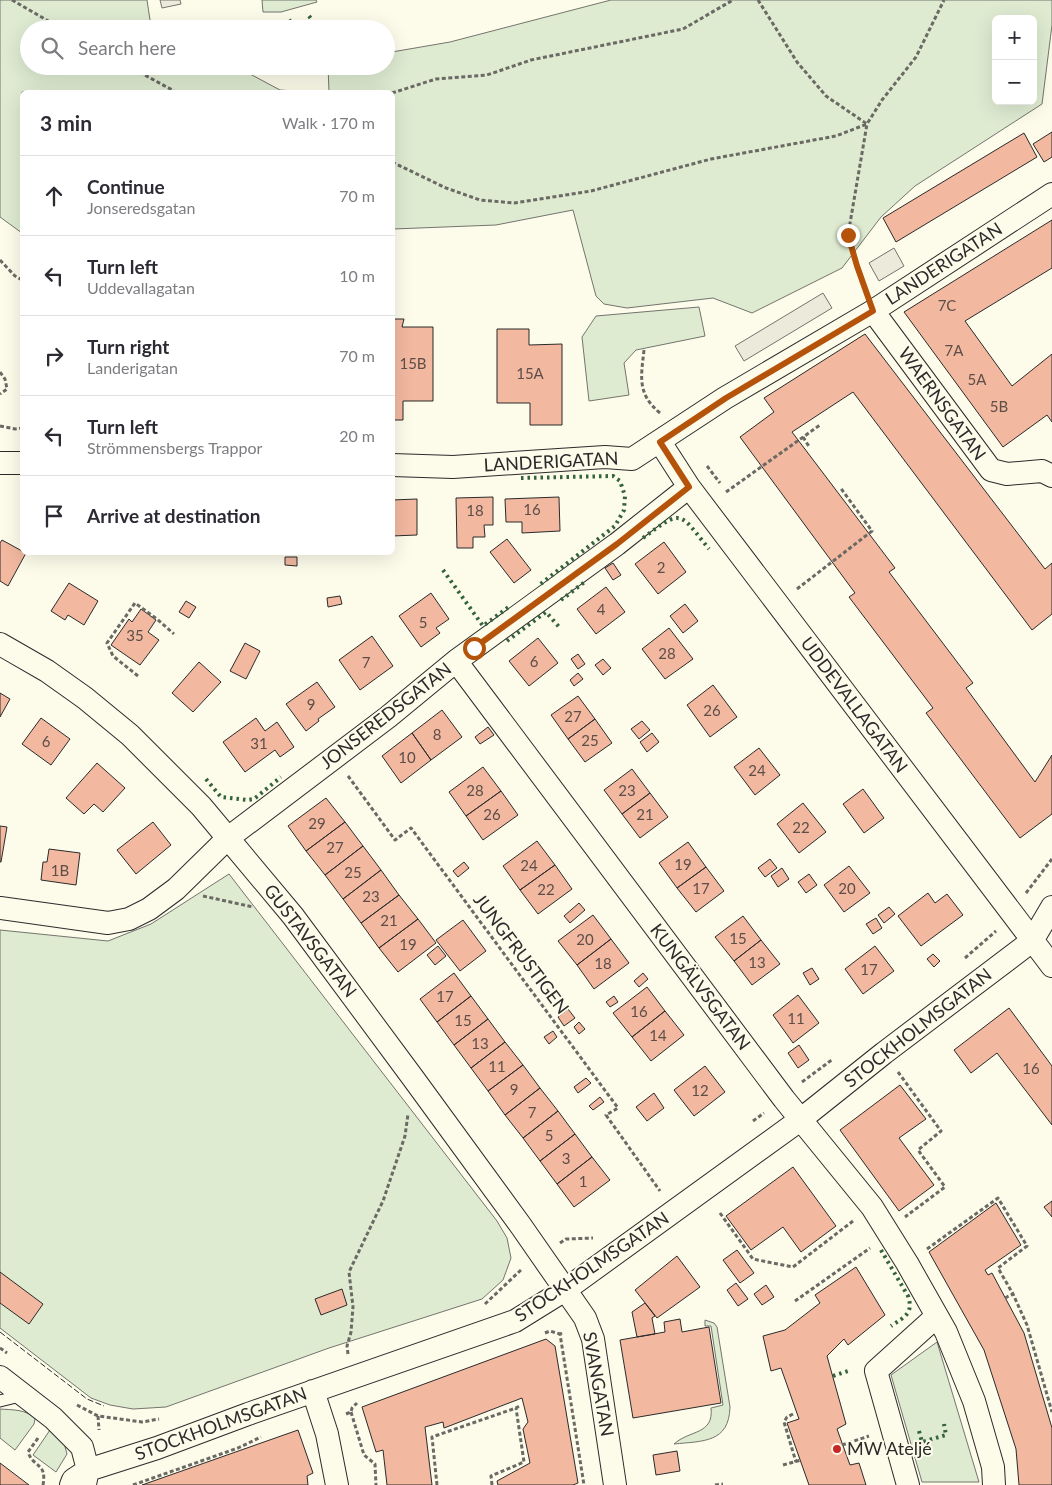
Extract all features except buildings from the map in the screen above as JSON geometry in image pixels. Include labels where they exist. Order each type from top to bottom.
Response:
[{"type":"street","name":"LANDERIGATAN","points":[[395,466],[453,467],[605,457],[632,459],[726,398],[873,311],[1052,194]]},
{"type":"street","name":"WAERNSGATAN","points":[[873,311],[991,470],[1006,474],[1042,471],[1052,476]]},
{"type":"street","name":"UDDEVALLAGATAN","points":[[660,442],[689,487],[1008,911],[1052,966]]},
{"type":"street","points":[[0,463],[20,463]]},
{"type":"street","name":"JONSEREDSGATAN","points":[[0,908],[108,923],[129,919],[149,909],[176,889],[228,838],[334,758],[456,661],[617,544],[689,487]]},
{"type":"street","name":"GUSTAVSGATAN","points":[[0,644],[47,671],[86,698],[130,735],[201,806],[293,916],[413,1078],[565,1290]]},
{"type":"street","name":"KUNGÄLVSGATAN","points":[[456,661],[784,1099],[872,1207],[907,1263],[946,1332],[974,1401],[992,1467],[994,1485]]},
{"type":"street","name":"STOCKHOLMSGATAN","points":[[86,1477],[157,1448],[313,1391],[516,1321],[565,1290],[800,1120],[884,1053],[1032,941],[1052,907]]},
{"type":"street","name":"SVANGATAN","points":[[565,1290],[585,1318],[593,1339],[615,1485]]},
{"type":"street","points":[[908,1485],[876,1371],[937,1316]]},
{"type":"street","points":[[0,1377],[53,1418],[82,1447],[86,1477],[73,1480],[71,1485]]},
{"type":"street","points":[[313,1391],[326,1434],[337,1485]]},
{"type":"lane","points":[[0,1401],[24,1395]]},
{"type":"path","points":[[12,0],[46,20]]},
{"type":"path","points":[[395,92],[436,78],[487,75],[531,60],[683,29],[733,0]]},
{"type":"path","points":[[758,0],[797,62],[826,96],[866,124]]},
{"type":"path","points":[[873,311],[848,235],[866,124],[882,100],[916,57],[944,0]]},
{"type":"path","points":[[145,75],[172,90]]},
{"type":"path","points":[[395,163],[446,188],[480,200],[514,203],[591,191],[710,159],[836,136],[866,124]]},
{"type":"path","points":[[0,260],[20,279]]},
{"type":"path","points":[[644,350],[641,374],[644,394],[658,411],[665,416]]},
{"type":"path","points":[[0,372],[5,379],[7,389],[0,394]]},
{"type":"path","points":[[726,492],[820,425]]},
{"type":"path","points":[[0,426],[20,428]]},
{"type":"path","points":[[802,437],[810,448]]},
{"type":"path","points":[[798,590],[872,530],[840,488]]},
{"type":"path","points":[[138,676],[113,656],[107,643],[135,603],[174,634]]},
{"type":"path","name":"JUNGFRUSTIGEN","points":[[334,758],[395,840],[411,828],[618,1108],[606,1115],[660,1192]]},
{"type":"path","points":[[963,960],[997,930],[1008,911],[1029,890],[1052,859]]},
{"type":"path","points":[[176,889],[254,907]]},
{"type":"path","points":[[884,1053],[941,1131],[918,1150],[945,1187],[885,1229]]},
{"type":"path","points":[[750,1123],[837,1057]]},
{"type":"path","points":[[347,1354],[353,1307],[349,1272],[383,1201],[405,1136],[413,1078]]},
{"type":"path","points":[[654,1196],[668,1186]]},
{"type":"path","points":[[907,1263],[998,1198],[1027,1246],[998,1268],[1013,1294],[1027,1325],[1052,1412]]},
{"type":"path","points":[[720,1213],[753,1259],[793,1267],[859,1216]]},
{"type":"path","points":[[478,1308],[486,1304],[522,1268],[566,1239],[590,1239],[597,1236]]},
{"type":"path","points":[[795,1301],[871,1248]]},
{"type":"path","points":[[1005,1298],[1013,1294]]},
{"type":"path","points":[[584,1485],[576,1449],[560,1334],[585,1318]]},
{"type":"path","points":[[339,1356],[356,1350]]},
{"type":"path","points":[[437,1485],[432,1436],[521,1405]]},
{"type":"path","points":[[492,1485],[491,1476],[524,1462],[525,1455],[516,1408]]},
{"type":"path","points":[[351,1412],[364,1455],[375,1464],[376,1485]]},
{"type":"path","points":[[793,1414],[787,1417],[784,1422],[796,1462]]},
{"type":"path","points":[[98,1416],[142,1422],[162,1419]]},
{"type":"path","points":[[842,1445],[870,1436]]},
{"type":"path","points":[[783,1465],[801,1460]]},
{"type":"path","points":[[715,1485],[723,1484]]},
{"type":"green space","points":[[0,0],[147,0],[150,20],[20,20],[20,75],[252,75],[280,90],[20,90],[20,232],[0,217]]},
{"type":"green space","points":[[262,0],[316,0],[317,2],[281,12],[263,12]]},
{"type":"green space","points":[[611,0],[1052,0],[1052,25],[1042,104],[915,186],[881,217],[842,268],[752,313],[713,298],[627,308],[604,304],[596,296],[573,210],[496,225],[395,229],[395,90],[329,90],[328,75],[395,75],[395,51],[450,42]]},
{"type":"green space","points":[[699,307],[705,336],[636,350],[624,363],[629,395],[589,401],[582,337],[596,316]]},
{"type":"green space","points":[[229,874],[497,1221],[507,1238],[511,1258],[503,1280],[482,1299],[329,1348],[166,1407],[133,1409],[110,1405],[91,1398],[0,1328],[0,930],[108,941],[151,924]]},
{"type":"green space","points":[[705,1320],[714,1323],[717,1327],[730,1407],[728,1419],[725,1428],[712,1438],[674,1444],[705,1428],[711,1417],[711,1408],[723,1405],[711,1326],[705,1326]]},
{"type":"green space","points":[[937,1342],[979,1482],[922,1482],[891,1375]]},
{"type":"green space","points":[[0,1409],[28,1413],[35,1419],[34,1424],[15,1450],[0,1438]]},
{"type":"green space","points":[[50,1430],[64,1443],[67,1454],[56,1472],[33,1455]]},
{"type":"shaded area","points":[[160,0],[180,0],[181,4],[162,8]]},
{"type":"shaded area","points":[[894,248],[904,266],[879,281],[869,263]]},
{"type":"shaded area","points":[[823,293],[832,308],[744,361],[735,346]]},
{"type":"hedge","points":[[309,16],[312,20]]},
{"type":"hedge","points":[[521,478],[613,476],[620,481],[625,496],[624,510],[615,526],[538,586]]},
{"type":"hedge","points":[[643,538],[666,522],[680,518],[692,527],[709,549]]},
{"type":"hedge","points":[[443,570],[483,626],[510,606]]},
{"type":"hedge","points":[[561,600],[586,581]]},
{"type":"hedge","points":[[507,641],[546,612],[560,628]]},
{"type":"hedge","points":[[206,779],[221,797],[247,800],[254,799],[281,777]]},
{"type":"hedge","points":[[881,1250],[910,1302],[907,1314],[891,1326]]},
{"type":"hedge","points":[[833,1376],[848,1371]]},
{"type":"hedge","points":[[919,1431],[922,1442],[946,1435],[944,1424]]},
{"type":"fence","points":[[0,1332],[87,1399],[104,1406]]},
{"type":"place","name":"MW Ateljé","points":[[837,1449]]},
{"type":"route","points":[[474,648],[617,544],[689,487],[660,442],[726,398],[873,311],[848,235]]}]
